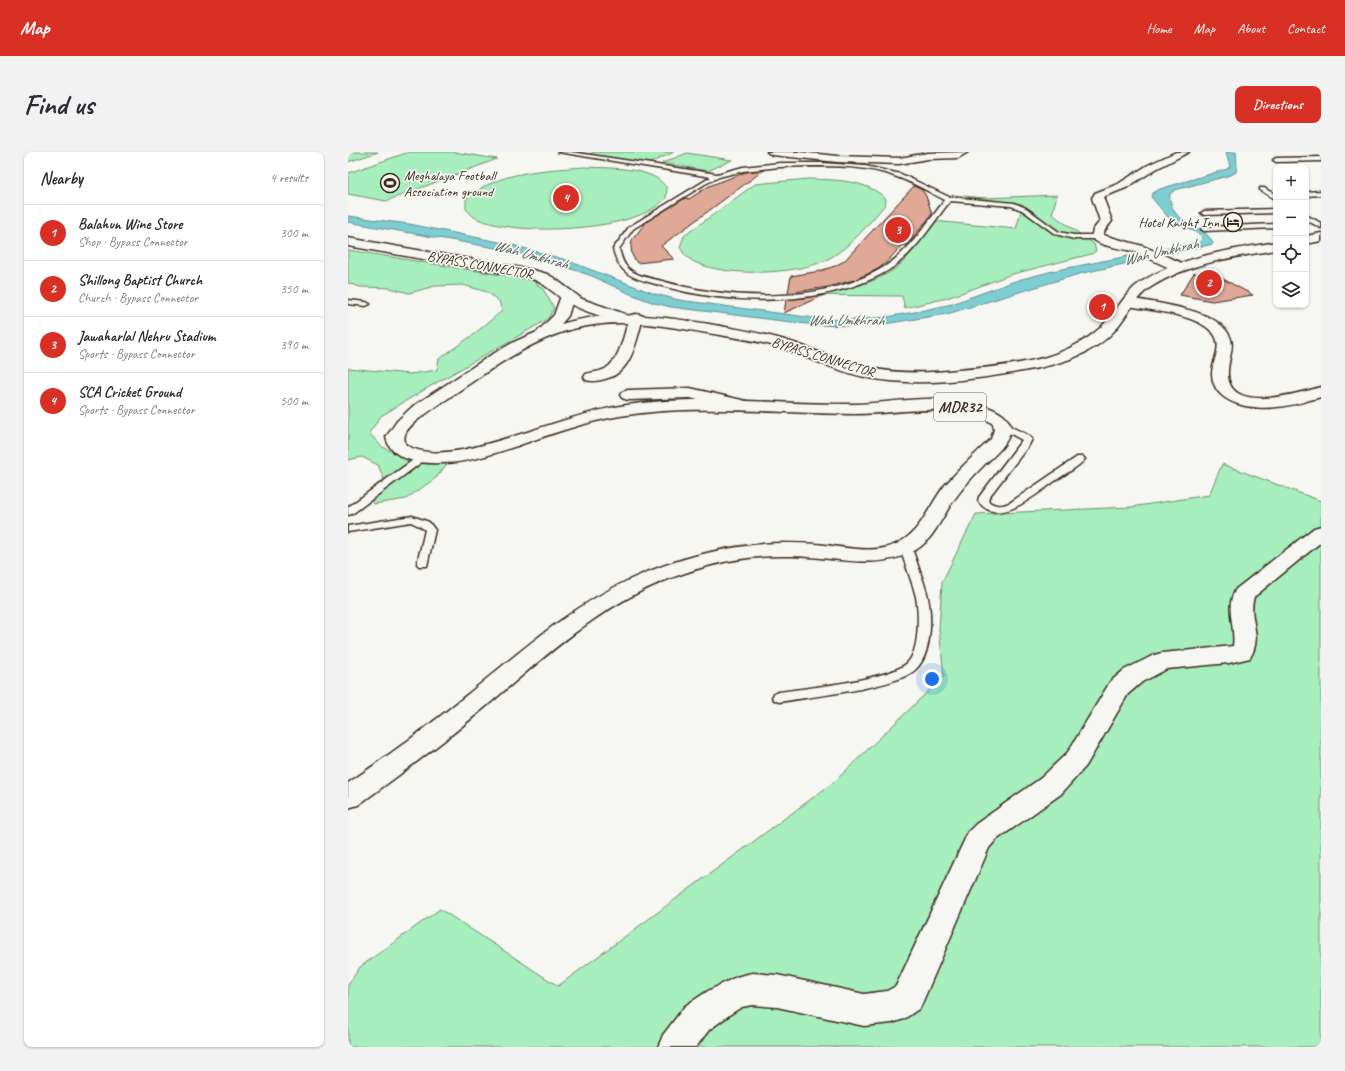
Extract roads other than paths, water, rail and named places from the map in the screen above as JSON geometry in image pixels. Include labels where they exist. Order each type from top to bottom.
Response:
[{"type":"street","points":[[772,152],[851,160],[899,161],[928,156],[958,155],[964,152]]},
{"type":"street","points":[[851,160],[868,152]]},
{"type":"street","points":[[1180,267],[1146,251],[1106,241],[1097,237],[1099,230],[1106,221],[1098,205],[1097,198],[1099,195],[1122,186],[1152,167],[1184,152]]},
{"type":"street","points":[[1309,239],[1321,237]]},
{"type":"street","name":"BYPASS CONNECTOR","points":[[348,242],[528,273],[542,277],[567,296],[587,306],[628,318],[660,320],[768,340],[830,362],[872,373],[941,376],[989,372],[1023,366],[1077,351],[1095,341],[1102,335],[1140,288],[1180,267],[1235,253],[1273,247]]},
{"type":"street","points":[[543,334],[561,316],[567,296]]},
{"type":"street","points":[[1129,302],[1192,315],[1202,318],[1213,325],[1221,334],[1225,347],[1220,379],[1224,389],[1236,397],[1248,402],[1269,403],[1321,392]]},
{"type":"street","points":[[592,377],[607,374],[618,366],[623,357],[628,318]]},
{"type":"street","name":"MDR32","points":[[348,797],[383,774],[430,739],[556,634],[590,610],[624,591],[656,577],[698,562],[734,554],[773,550],[811,550],[866,555],[888,554],[906,548],[919,539],[952,489],[998,441],[1003,432],[1003,426],[999,420],[991,415],[968,408],[950,406],[859,409],[740,405],[663,406],[604,414],[540,432],[481,452],[443,458],[423,457],[409,454],[400,448],[396,442],[395,435],[407,420],[507,353],[543,334],[584,322],[628,318]]},
{"type":"street","points":[[628,395],[690,393],[740,405]]},
{"type":"street","points":[[675,1047],[697,1018],[736,993],[752,990],[777,991],[864,1010],[892,1007],[908,997],[970,856],[986,832],[1056,781],[1077,758],[1119,688],[1133,676],[1162,661],[1229,655],[1242,652],[1246,645],[1241,601],[1244,594],[1321,532]]},
{"type":"lane","points":[[561,152],[717,176]]},
{"type":"lane","points":[[1276,160],[1321,159]]},
{"type":"lane","points":[[948,199],[909,251],[897,261],[882,271],[862,281],[807,294],[768,296],[712,294],[669,286],[635,276],[625,269],[619,261],[616,249],[631,228],[703,183],[717,176],[744,169],[808,164],[836,165],[892,173],[908,178],[948,199],[1012,204],[1024,209],[1057,233],[1074,237],[1097,237]]},
{"type":"lane","points":[[1262,189],[1273,196]]},
{"type":"lane","points":[[1309,194],[1321,194]]},
{"type":"lane","points":[[1204,213],[1273,210]]},
{"type":"lane","points":[[1309,219],[1319,225]]},
{"type":"lane","points":[[1309,224],[1319,225]]},
{"type":"lane","points":[[1204,229],[1273,226]]},
{"type":"lane","points":[[348,302],[366,304]]},
{"type":"lane","points":[[1003,426],[1027,439],[1026,443],[984,497],[983,501],[985,504],[991,507],[1006,509],[1016,504],[1080,459]]},
{"type":"lane","points":[[348,512],[423,457]]},
{"type":"lane","points":[[348,529],[412,519],[422,522],[428,526],[430,530],[423,564]]},
{"type":"lane","points":[[779,697],[856,685],[896,675],[911,667],[921,651],[924,624],[922,598],[906,548]]},
{"type":"water","name":"Wah Umkhrah","points":[[1226,152],[1236,152],[1236,172],[1231,175],[1175,190],[1170,194],[1171,204],[1177,214],[1182,219],[1207,234],[1213,244],[1079,274],[947,314],[884,324],[853,326],[815,325],[671,307],[654,303],[628,293],[592,276],[539,258],[507,250],[348,222],[348,216],[409,224],[509,244],[563,259],[655,294],[679,300],[822,319],[851,320],[887,317],[952,304],[1018,280],[1057,270],[1200,242],[1202,239],[1201,235],[1168,217],[1151,197],[1153,193],[1160,189],[1227,169],[1230,166]]},
{"type":"place","name":"Meghalaya Football Association ground","points":[[390,183]]},
{"type":"place","name":"SCA Cricket Ground","points":[[566,198]]},
{"type":"place","name":"Hotel Knight Inn","points":[[1233,222]]},
{"type":"place","name":"Jawaharlal Nehru Stadium","points":[[898,230]]},
{"type":"place","name":"Shillong Baptist Church","points":[[1209,283]]},
{"type":"place","name":"Balahun Wine Store","points":[[1102,307]]}]
